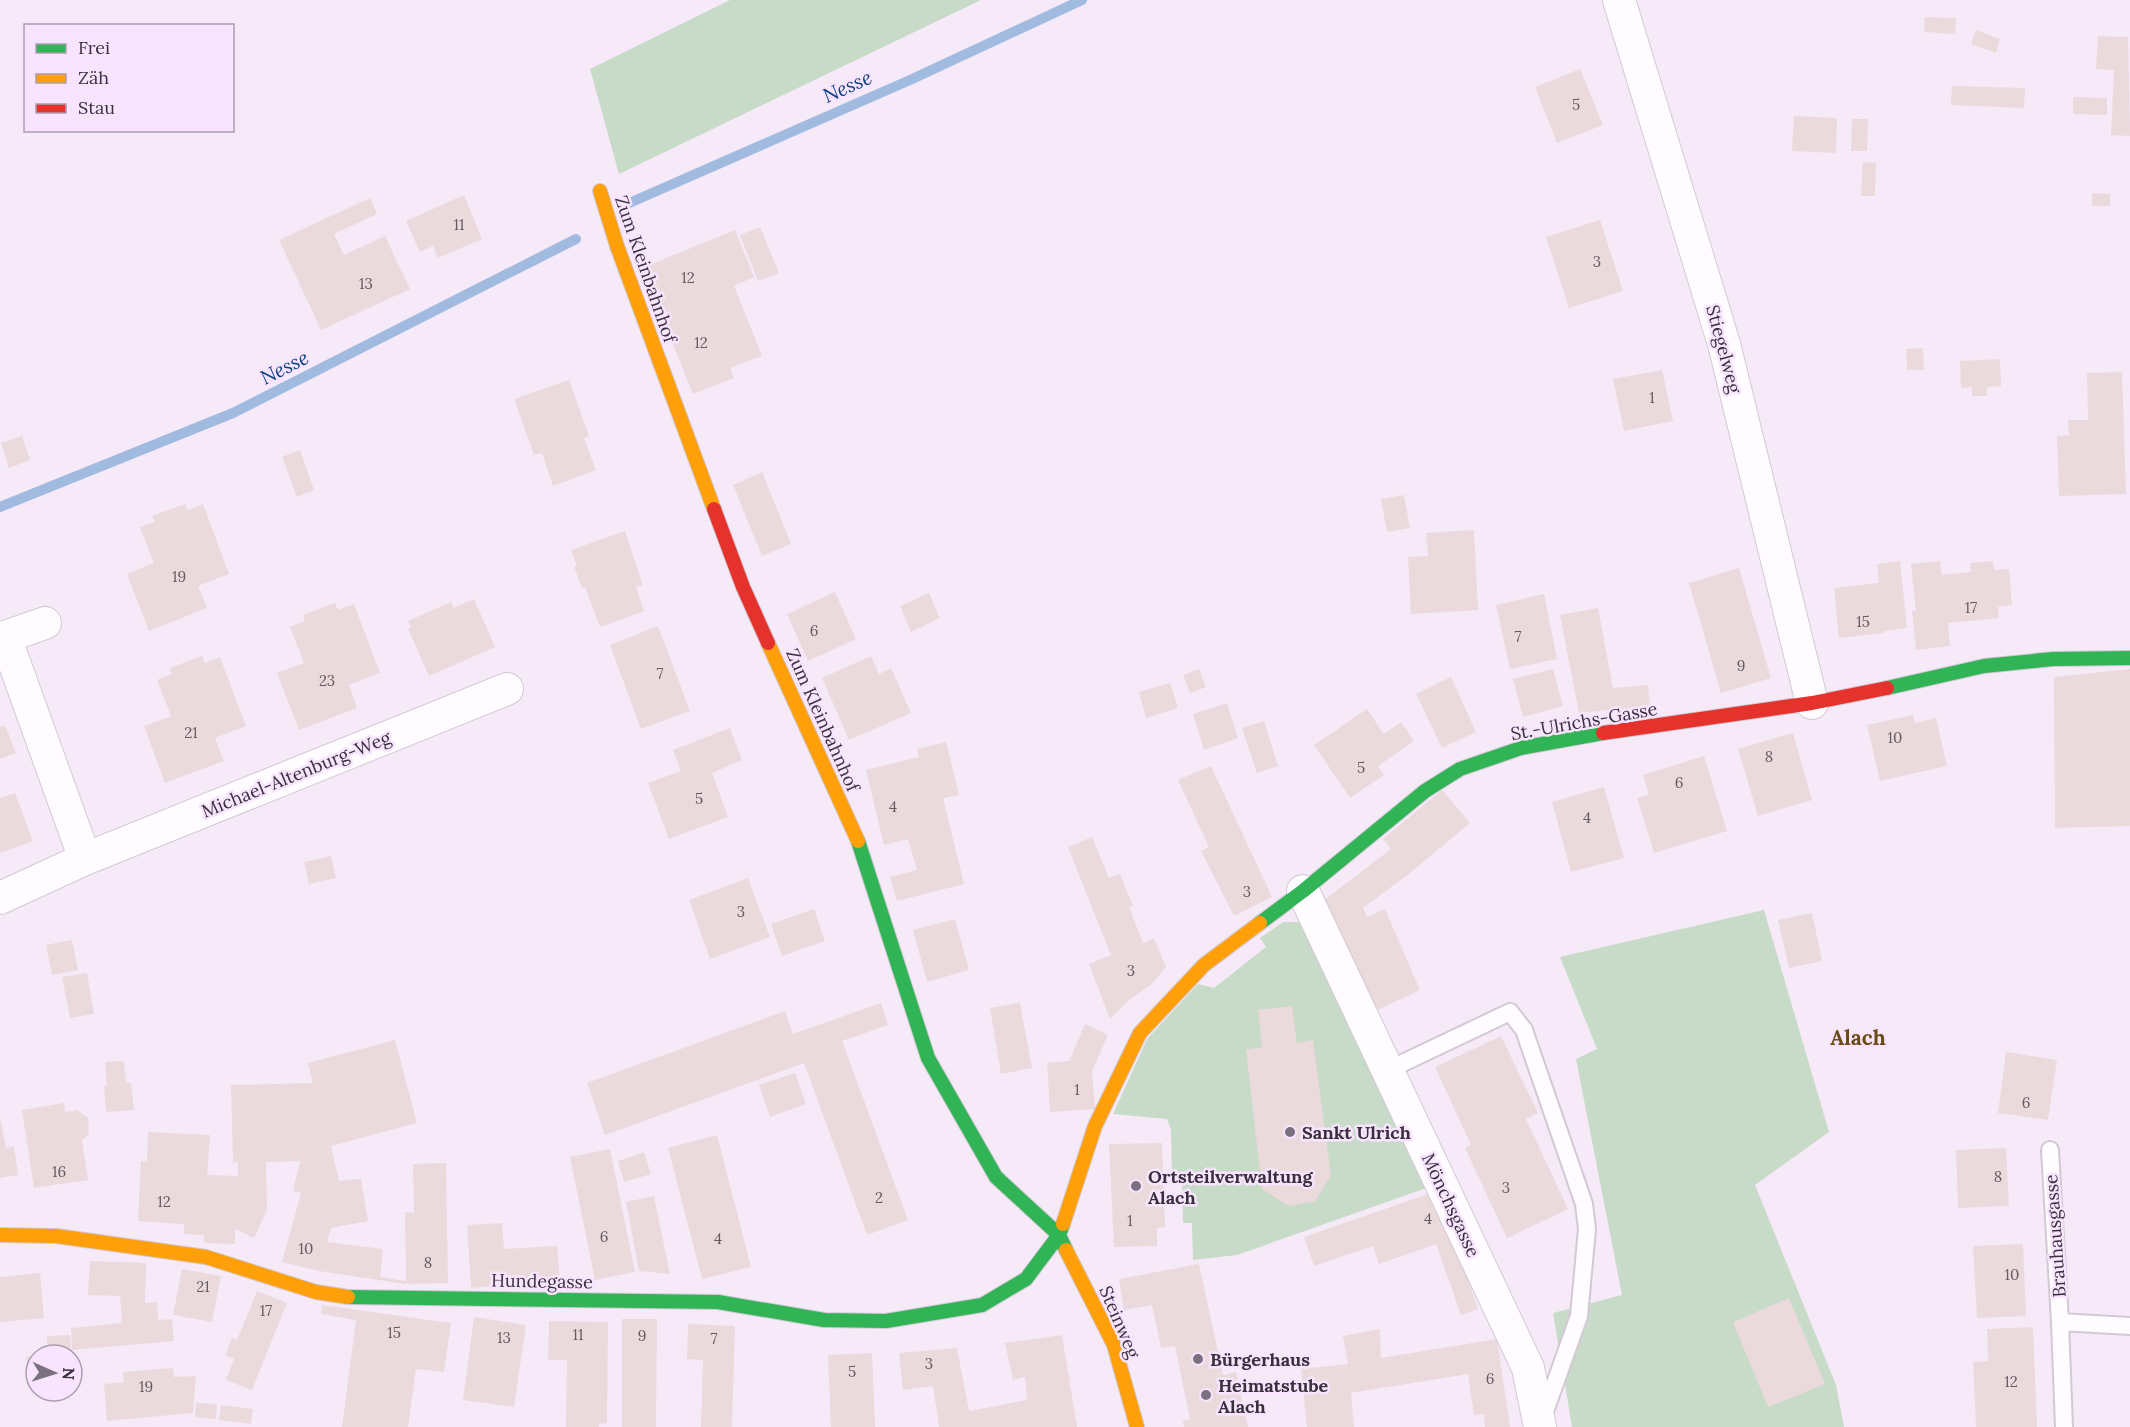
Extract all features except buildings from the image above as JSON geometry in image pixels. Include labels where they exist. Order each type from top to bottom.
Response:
[{"type":"street","name":"Stiegelweg","points":[[1619,0],[1724,344],[1812,703]]},
{"type":"street","name":"Zum Kleinbahnhof","points":[[600,191],[617,246],[743,587],[860,846],[928,1058],[996,1177],[1059,1235]]},
{"type":"street","points":[[45,623],[5,637],[85,859]]},
{"type":"street","name":"St.-Ulrichs-Gasse","points":[[1059,1235],[1095,1126],[1140,1033],[1204,964],[1303,891],[1425,791],[1460,769],[1521,748],[1581,736],[1812,703],[1983,666],[2053,659],[2130,658]]},
{"type":"street","name":"Michael-Altenburg-Weg","points":[[0,898],[85,859],[507,689]]},
{"type":"street","name":"Mönchsgasse","points":[[1303,891],[1528,1368],[1540,1427]]},
{"type":"street","name":"Hundegasse","points":[[0,1235],[56,1236],[206,1257],[316,1292],[351,1298],[718,1302],[824,1320],[886,1321],[982,1305],[1026,1279],[1059,1235]]},
{"type":"street","name":"Steinweg","points":[[1059,1235],[1114,1344],[1137,1427]]},
{"type":"lane","points":[[1388,1070],[1510,1012],[1524,1030],[1584,1204],[1587,1228],[1579,1316],[1540,1427]]},
{"type":"lane","name":"Brauhausgasse","points":[[2050,1150],[2064,1427]]},
{"type":"lane","name":"Brauhausgasse","points":[[2060,1322],[2130,1326]]},
{"type":"green space","points":[[730,0],[981,0],[619,174],[590,69]]},
{"type":"green space","points":[[1764,910],[1829,1132],[1755,1185],[1836,1385],[1844,1427],[1572,1427],[1553,1313],[1622,1295],[1576,1059],[1597,1049],[1560,957]]},
{"type":"green space","points":[[1283,922],[1303,922],[1435,1185],[1237,1255],[1193,1260],[1192,1223],[1183,1223],[1182,1181],[1172,1174],[1171,1130],[1167,1119],[1113,1114],[1147,1039],[1198,984],[1214,988],[1266,947],[1260,938]]},
{"type":"waterway","name":"Nesse","points":[[627,204],[910,80],[1082,0]]},
{"type":"waterway","name":"Nesse","points":[[0,507],[233,413],[576,239]]},
{"type":"traffic: fast","points":[[1887,688],[1984,666],[2053,659],[2130,658]]},
{"type":"traffic: fast","points":[[1260,923],[1303,891],[1425,791],[1460,769],[1521,748],[1603,733]]},
{"type":"traffic: fast","points":[[858,841],[928,1058],[996,1177],[1059,1235],[1066,1250]]},
{"type":"traffic: fast","points":[[348,1297],[718,1302],[824,1320],[886,1321],[982,1305],[1026,1279],[1059,1235],[1063,1224]]},
{"type":"traffic: slow","points":[[600,191],[617,246],[714,509]]},
{"type":"traffic: slow","points":[[768,643],[858,841]]},
{"type":"traffic: slow","points":[[1063,1224],[1095,1126],[1140,1033],[1204,965],[1260,923]]},
{"type":"traffic: slow","points":[[0,1235],[56,1236],[206,1257],[316,1292],[348,1297]]},
{"type":"traffic: slow","points":[[1066,1250],[1114,1345],[1137,1427]]},
{"type":"traffic: jam","points":[[714,509],[743,587],[768,643]]},
{"type":"traffic: jam","points":[[1603,733],[1812,703],[1887,688]]},
{"type":"place","name":"Sankt Ulrich","points":[[1290,1132]]},
{"type":"place","name":"Ortsteilverwaltung Alach","points":[[1136,1186]]},
{"type":"place","name":"Bürgerhaus","points":[[1198,1359]]},
{"type":"place","name":"Heimatstube Alach","points":[[1206,1395]]},
{"type":"district","name":"Alach","points":[[1858,1037]]}]
